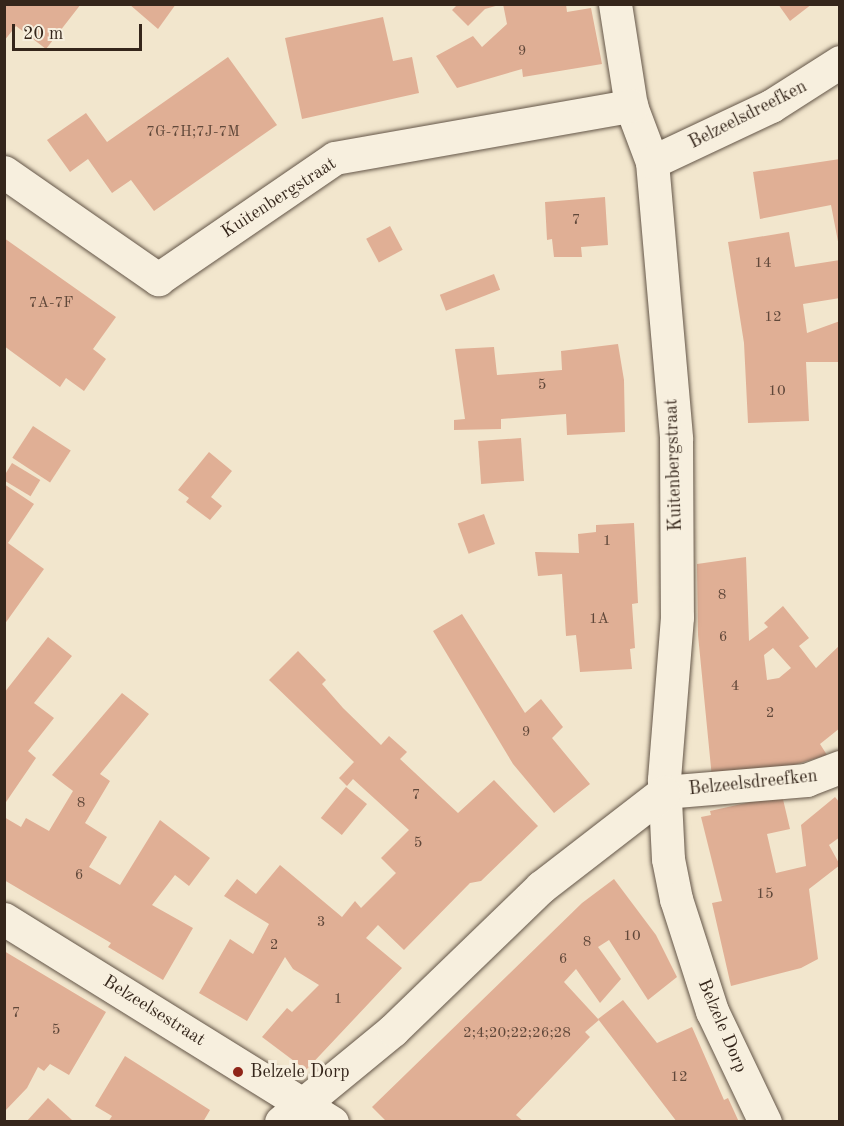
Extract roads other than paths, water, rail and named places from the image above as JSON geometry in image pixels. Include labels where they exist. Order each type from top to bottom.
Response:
[{"type":"street","name":"Kuitenbergstraat","points":[[615,4],[631,106],[652,162],[676,438],[676,617],[664,792]]},
{"type":"street","name":"Belzeelsdreefken","points":[[652,162],[771,106],[840,62]]},
{"type":"street","name":"Kuitenbergstraat","points":[[4,172],[158,279],[335,158],[631,106]]},
{"type":"street","name":"Belzeelsdreefken","points":[[664,792],[806,780],[840,767]]},
{"type":"street","name":"Belzele Dorp","points":[[664,792],[668,859],[676,899],[712,1011],[765,1122]]},
{"type":"street","points":[[293,1112],[393,1030],[541,887],[664,792]]},
{"type":"street","name":"Belzeelsestraat","points":[[4,919],[293,1112]]},
{"type":"street","points":[[293,1112],[332,1122]]},
{"type":"place","name":"Belzele Dorp","points":[[238,1072]]}]
